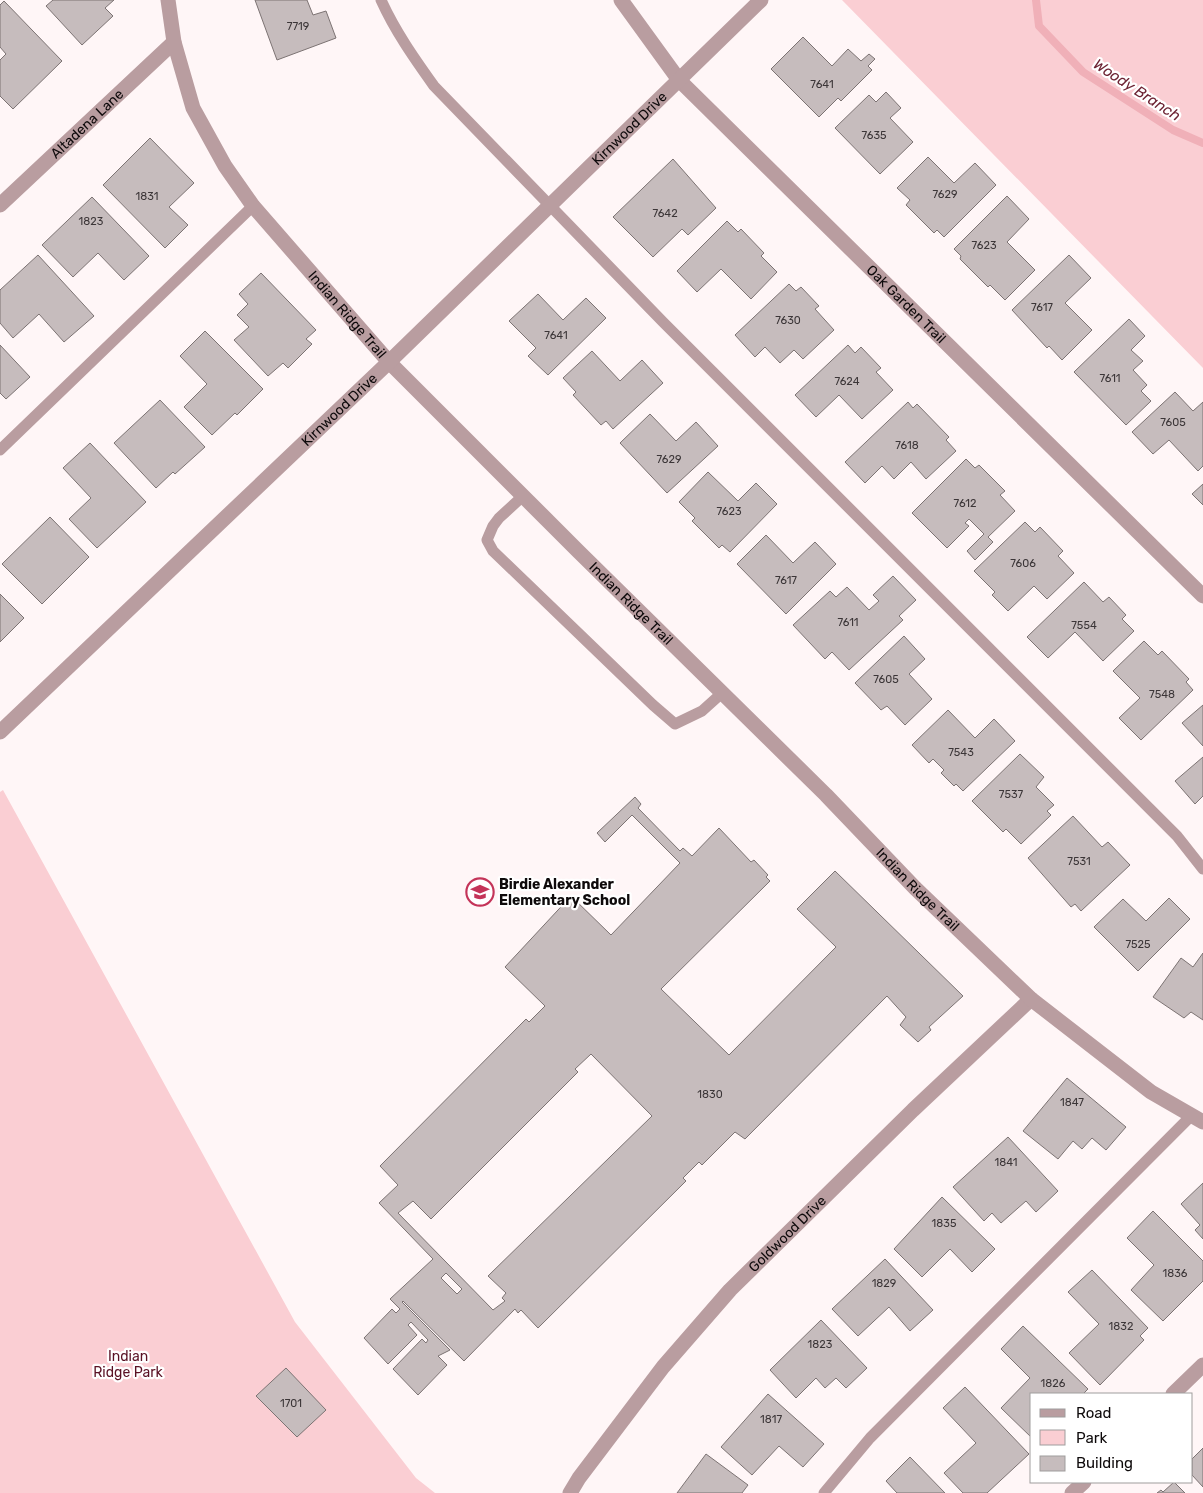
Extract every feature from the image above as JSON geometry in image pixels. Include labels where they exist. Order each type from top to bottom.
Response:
[{"type":"street","name":"Indian Ridge Trail","points":[[168,0],[174,42],[193,108],[225,166],[253,206],[390,362],[826,795],[915,888],[1031,999],[1151,1092],[1197,1119]]},
{"type":"street","name":"Oak Garden Trail","points":[[621,0],[679,80],[1203,596]]},
{"type":"street","name":"Kirnwood Drive","points":[[0,732],[390,362],[761,0]]},
{"type":"street","name":"Altadena Lane","points":[[0,205],[174,42]]},
{"type":"street","name":"Goldwood Drive","points":[[570,1493],[579,1478],[664,1367],[730,1290],[914,1110],[1031,999]]},
{"type":"street","points":[[1174,1393],[1203,1365]]},
{"type":"street","points":[[1072,1493],[1083,1483]]},
{"type":"lane","points":[[381,0],[411,54],[434,86],[670,329],[1170,829],[1203,869]]},
{"type":"lane","points":[[0,450],[253,206]]},
{"type":"lane","points":[[523,496],[493,526],[487,540],[493,551],[674,724],[702,711],[722,693]]},
{"type":"lane","points":[[824,1493],[870,1438],[1197,1119]]},
{"type":"green space","points":[[842,0],[1203,0],[1203,368]]},
{"type":"green space","name":"Indian Ridge Park","points":[[3,790],[295,1322],[416,1478],[435,1493],[0,1493],[0,792]]},
{"type":"building","points":[[53,0],[114,0],[105,8],[113,16],[82,45],[46,6]]},
{"type":"building","points":[[255,0],[307,0],[313,15],[326,11],[336,38],[277,60]]},
{"type":"building","points":[[4,1],[62,61],[13,109],[0,96],[0,60],[6,54],[0,47],[0,5]]},
{"type":"building","points":[[803,37],[832,66],[848,49],[861,61],[869,54],[875,59],[868,66],[872,70],[841,101],[838,98],[819,117],[771,69]]},
{"type":"building","points":[[886,92],[901,108],[890,118],[913,142],[880,174],[835,128],[869,95],[876,102]]},
{"type":"building","points":[[150,138],[194,183],[169,207],[188,225],[165,248],[103,185]]},
{"type":"building","points":[[928,157],[954,183],[975,163],[996,185],[944,237],[937,230],[934,233],[906,205],[910,200],[897,188]]},
{"type":"building","points":[[673,159],[716,208],[688,235],[682,229],[653,257],[613,217]]},
{"type":"building","points":[[1007,196],[1029,219],[1007,242],[1035,270],[1005,300],[990,285],[988,287],[960,259],[961,256],[954,249]]},
{"type":"building","points":[[92,197],[149,256],[124,280],[98,253],[73,277],[42,245]]},
{"type":"building","points":[[727,221],[738,232],[741,229],[764,253],[761,256],[777,272],[751,299],[721,269],[697,292],[677,271]]},
{"type":"building","points":[[38,255],[94,316],[64,342],[39,314],[13,338],[0,323],[0,290]]},
{"type":"building","points":[[1069,255],[1091,278],[1065,303],[1092,330],[1062,360],[1049,346],[1047,348],[1012,310]]},
{"type":"building","points":[[261,273],[316,330],[306,339],[312,344],[288,368],[283,363],[268,376],[234,340],[249,327],[237,315],[248,304],[239,294]]},
{"type":"building","points":[[789,284],[796,291],[801,287],[819,306],[815,309],[834,330],[803,359],[794,350],[780,363],[765,347],[755,357],[735,335]]},
{"type":"building","points":[[538,294],[563,320],[586,298],[606,318],[548,375],[528,356],[536,348],[509,321]]},
{"type":"building","points":[[1129,319],[1145,336],[1131,350],[1143,361],[1133,370],[1147,385],[1141,391],[1151,401],[1126,425],[1074,372]]},
{"type":"building","points":[[205,331],[263,389],[237,415],[235,413],[212,435],[184,407],[207,384],[180,356]]},
{"type":"building","points":[[0,345],[30,377],[6,399],[0,393]]},
{"type":"building","points":[[848,345],[855,353],[861,347],[881,368],[876,372],[893,390],[862,419],[839,395],[816,417],[795,395]]},
{"type":"building","points":[[592,351],[620,381],[642,360],[663,383],[613,429],[606,421],[601,425],[573,395],[576,392],[563,378]]},
{"type":"building","points":[[1175,392],[1193,411],[1203,402],[1203,466],[1198,471],[1169,440],[1153,454],[1132,432]]},
{"type":"building","points":[[160,400],[205,447],[156,488],[114,443]]},
{"type":"building","points":[[908,402],[913,408],[917,404],[949,437],[946,440],[956,451],[926,479],[911,462],[894,479],[882,466],[865,483],[845,462]]},
{"type":"building","points":[[650,414],[676,441],[696,422],[718,446],[667,493],[620,443]]},
{"type":"building","points":[[90,443],[146,502],[97,548],[69,519],[91,498],[63,468]]},
{"type":"building","points":[[966,459],[975,468],[979,465],[1005,491],[1000,495],[1015,511],[988,537],[993,542],[975,560],[967,551],[984,534],[969,519],[965,523],[969,526],[947,548],[912,513]]},
{"type":"building","points":[[708,472],[738,501],[756,483],[777,504],[730,552],[722,545],[719,548],[692,521],[695,518],[679,502]]},
{"type":"building","points":[[1203,484],[1203,505],[1192,494]]},
{"type":"building","points":[[50,517],[89,557],[42,604],[2,564]]},
{"type":"building","points":[[1025,522],[1035,532],[1040,527],[1063,551],[1058,556],[1074,573],[1047,599],[1034,586],[1008,611],[992,595],[995,592],[974,571]]},
{"type":"building","points":[[766,535],[793,563],[815,542],[836,564],[786,614],[737,564]]},
{"type":"building","points":[[893,576],[916,600],[899,616],[903,620],[849,670],[832,652],[825,659],[793,625],[830,591],[836,597],[847,587],[869,610],[879,601],[873,595]]},
{"type":"building","points":[[1084,582],[1103,602],[1109,597],[1126,615],[1122,619],[1134,631],[1103,661],[1075,632],[1048,658],[1027,637]]},
{"type":"building","points":[[0,594],[24,618],[0,642]]},
{"type":"building","points":[[904,636],[925,659],[909,674],[932,699],[905,725],[887,706],[881,710],[855,683]]},
{"type":"building","points":[[1144,641],[1158,655],[1162,651],[1189,679],[1186,682],[1193,690],[1141,740],[1119,718],[1140,698],[1113,671]]},
{"type":"building","points":[[1203,705],[1203,746],[1182,723]]},
{"type":"building","points":[[948,710],[975,738],[994,719],[1015,741],[963,791],[956,784],[954,786],[941,773],[944,770],[933,759],[929,763],[912,745]]},
{"type":"building","points":[[1020,754],[1044,777],[1036,787],[1054,805],[1047,811],[1051,815],[1021,844],[1006,829],[1003,832],[972,801]]},
{"type":"building","points":[[1203,757],[1203,796],[1195,804],[1175,781]]},
{"type":"building","points":[[635,797],[641,804],[638,808],[680,851],[683,848],[692,856],[719,828],[751,862],[754,860],[768,875],[766,877],[770,881],[661,989],[729,1055],[836,947],[797,909],[835,871],[963,996],[929,1027],[931,1030],[918,1042],[900,1025],[906,1017],[887,996],[745,1139],[735,1132],[702,1165],[699,1162],[683,1178],[686,1181],[538,1328],[521,1310],[518,1313],[515,1309],[464,1361],[403,1301],[450,1350],[438,1356],[447,1365],[418,1395],[393,1369],[422,1339],[426,1343],[428,1340],[411,1322],[408,1325],[417,1335],[388,1364],[364,1338],[392,1309],[396,1313],[400,1309],[390,1299],[433,1259],[379,1203],[398,1185],[380,1166],[526,1019],[529,1022],[545,1006],[505,967],[571,896],[611,935],[680,863],[632,815],[605,842],[597,833]],"holes":[[[591,1054],[652,1116],[488,1276],[506,1293],[502,1298],[505,1301],[493,1310],[398,1213],[413,1201],[431,1219],[578,1072],[575,1069]],[[446,1273],[462,1289],[457,1294],[441,1278]]]},
{"type":"building","points":[[1073,816],[1102,847],[1108,842],[1130,865],[1081,911],[1075,904],[1071,907],[1028,858]]},
{"type":"building","points":[[1169,898],[1190,919],[1138,971],[1094,927],[1123,899],[1146,921]]},
{"type":"building","points":[[1203,953],[1203,1020],[1191,1012],[1184,1018],[1153,997],[1181,958],[1193,967]]},
{"type":"building","points":[[1067,1078],[1126,1127],[1106,1150],[1092,1138],[1082,1149],[1073,1141],[1058,1159],[1023,1131]]},
{"type":"building","points":[[1008,1137],[1058,1191],[1036,1212],[1026,1201],[1001,1223],[992,1213],[984,1221],[953,1187]]},
{"type":"building","points":[[1203,1183],[1203,1239],[1195,1230],[1200,1225],[1181,1204]]},
{"type":"building","points":[[942,1197],[995,1249],[972,1272],[950,1249],[922,1277],[894,1249]]},
{"type":"building","points":[[1153,1211],[1203,1261],[1203,1281],[1163,1321],[1131,1290],[1154,1265],[1127,1238]]},
{"type":"building","points":[[885,1259],[933,1310],[910,1331],[889,1307],[858,1336],[832,1309]]},
{"type":"building","points":[[1092,1270],[1148,1328],[1140,1336],[1144,1340],[1100,1385],[1069,1353],[1099,1324],[1068,1292]]},
{"type":"building","points":[[821,1320],[867,1368],[846,1388],[836,1378],[825,1388],[816,1378],[796,1398],[770,1370]]},
{"type":"building","points":[[1023,1326],[1088,1389],[1084,1393],[1030,1393],[1030,1436],[1001,1408],[1030,1378],[1001,1349]]},
{"type":"building","points":[[286,1368],[326,1410],[297,1437],[256,1396]]},
{"type":"building","points":[[965,1387],[1029,1454],[987,1493],[963,1493],[944,1473],[976,1443],[943,1408]]},
{"type":"building","points":[[768,1394],[824,1444],[803,1467],[779,1446],[752,1475],[721,1447]]},
{"type":"building","points":[[1203,1448],[1203,1487],[1193,1476],[1193,1458]]},
{"type":"building","points":[[706,1454],[748,1485],[742,1493],[677,1493]]},
{"type":"building","points":[[910,1457],[945,1493],[897,1493],[886,1481]]},
{"type":"building","points":[[1175,1483],[1185,1493],[1157,1493],[1161,1490],[1163,1492]]},
{"type":"waterway","name":"Woody Branch","points":[[1036,0],[1039,26],[1083,72],[1173,130],[1203,143]]},
{"type":"place","name":"Birdie Alexander Elementary School","points":[[480,892]]}]
